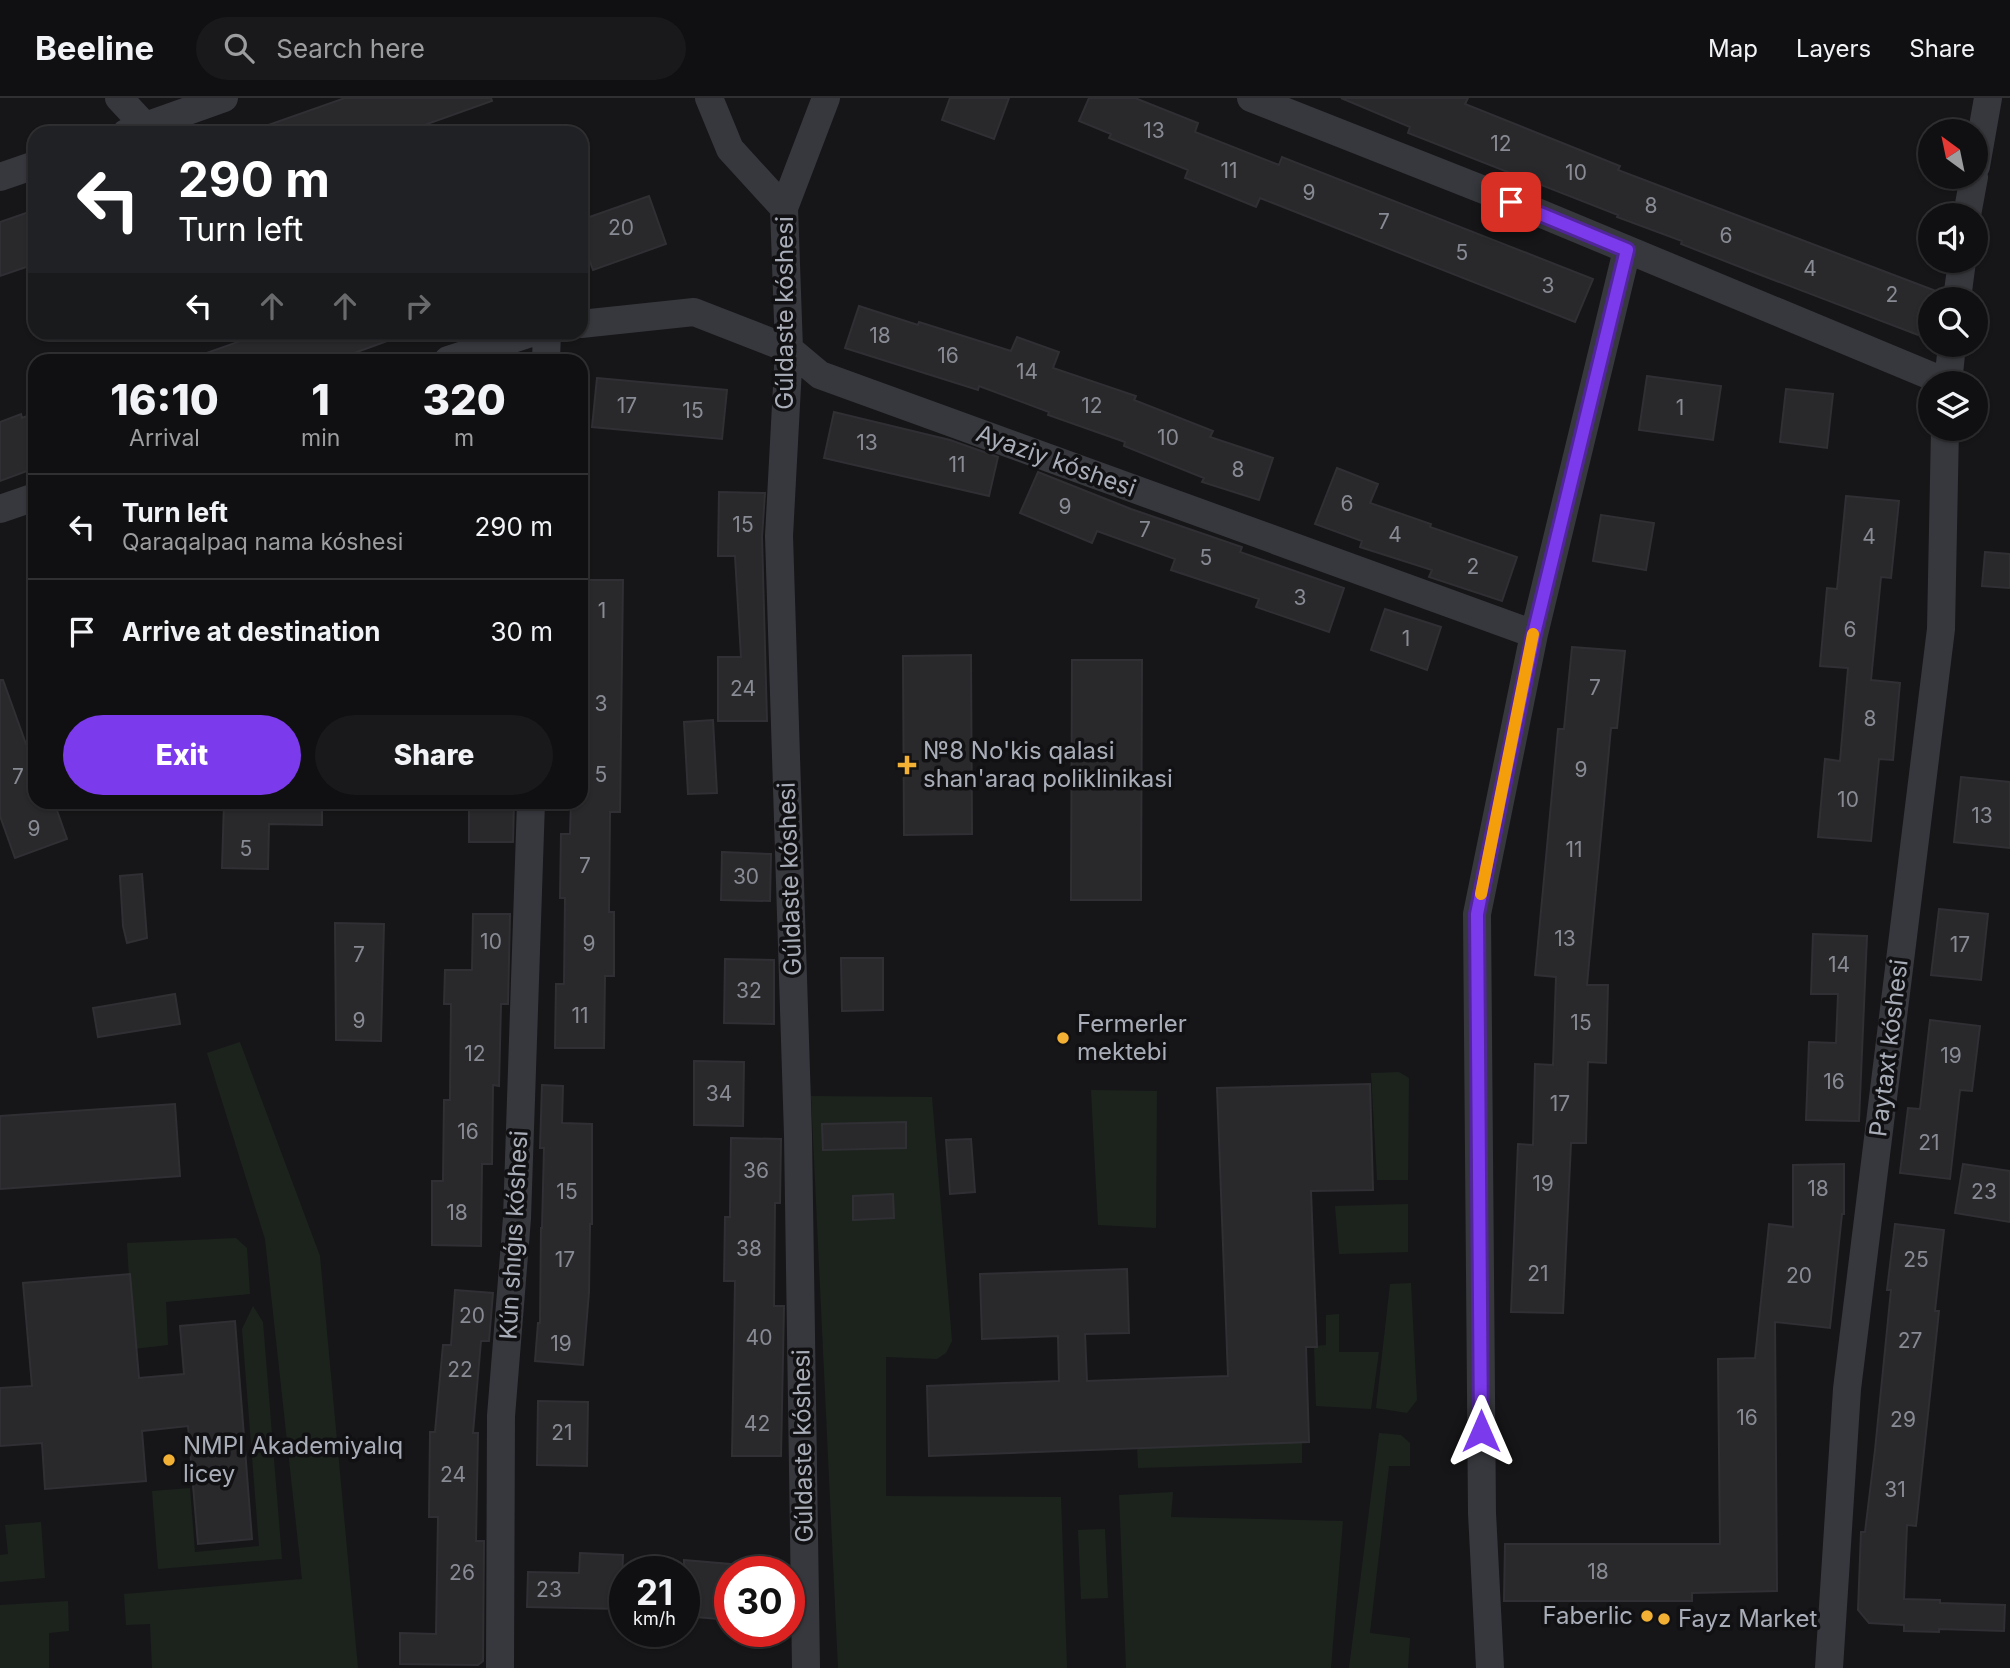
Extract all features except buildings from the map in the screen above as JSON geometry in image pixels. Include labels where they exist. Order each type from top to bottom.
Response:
[{"type":"street","points":[[119,98],[134,126]]},
{"type":"street","points":[[147,126],[224,98]]},
{"type":"street","points":[[709,98],[730,149],[784,208]]},
{"type":"street","name":"Gúldaste kóshesi","points":[[806,1668],[799,1135],[779,536],[789,349],[784,208],[826,98]]},
{"type":"street","points":[[1251,98],[1919,371]]},
{"type":"street","points":[[1984,119],[1988,98]]},
{"type":"street","points":[[0,177],[28,167]]},
{"type":"street","points":[[1490,1668],[1482,1513],[1477,914],[1534,634],[1627,250]]},
{"type":"street","name":"Ayaziy kóshesi","points":[[588,323],[694,312],[789,349],[820,375],[1534,634]]},
{"type":"street","points":[[466,354],[509,340]]},
{"type":"street","name":"Paytaxt kóshesi","points":[[1829,1668],[1847,1389],[1941,629],[1945,441]]},
{"type":"street","points":[[0,509],[28,499]]},
{"type":"street","name":"Kún shıǵıs kóshesi","points":[[500,1668],[501,1416],[517,1218],[531,809]]},
{"type":"shaded area","points":[[240,1042],[320,1256],[358,1668],[152,1668],[150,1624],[126,1625],[124,1594],[302,1579],[265,1239],[207,1053]]},
{"type":"shaded area","points":[[1399,1072],[1409,1078],[1408,1180],[1377,1180],[1371,1073]]},
{"type":"shaded area","points":[[1091,1090],[1157,1091],[1156,1228],[1098,1225]]},
{"type":"shaded area","points":[[811,1096],[932,1097],[952,1341],[946,1353],[937,1359],[886,1357],[886,1496],[1061,1497],[1067,1668],[838,1668]]},
{"type":"shaded area","points":[[1408,1204],[1408,1252],[1339,1254],[1335,1206]]},
{"type":"shaded area","points":[[236,1238],[247,1248],[250,1294],[166,1302],[168,1345],[133,1349],[127,1243]]},
{"type":"shaded area","points":[[1411,1283],[1417,1400],[1407,1413],[1376,1408],[1390,1284]]},
{"type":"shaded area","points":[[253,1306],[263,1322],[282,1559],[158,1569],[152,1491],[190,1488],[195,1552],[259,1546],[242,1329]]},
{"type":"shaded area","points":[[1339,1314],[1339,1352],[1379,1352],[1371,1409],[1316,1406],[1314,1346],[1326,1345],[1326,1315]]},
{"type":"shaded area","points":[[1379,1433],[1401,1435],[1410,1443],[1410,1466],[1389,1466],[1370,1633],[1410,1638],[1408,1668],[1349,1668]]},
{"type":"shaded area","points":[[1302,1440],[1302,1463],[1138,1468],[1137,1445]]},
{"type":"shaded area","points":[[1173,1492],[1171,1517],[1343,1521],[1331,1668],[1126,1668],[1119,1495]]},
{"type":"shaded area","points":[[41,1522],[45,1578],[0,1582],[0,1555],[8,1554],[5,1525]]},
{"type":"shaded area","points":[[1105,1529],[1108,1598],[1081,1599],[1078,1530]]},
{"type":"shaded area","points":[[68,1601],[69,1631],[49,1633],[49,1668],[0,1668],[0,1605]]},
{"type":"slow traffic","points":[[1481,894],[1533,634]]},
{"type":"place","name":"№8 No'kis qalasi shan'araq poliklinikasi","points":[[907,765]]},
{"type":"place","name":"Fermerler mektebi","points":[[1063,1038]]},
{"type":"place","name":"NMPI Akademiyalıq licey","points":[[169,1460]]},
{"type":"place","name":"Faberlic","points":[[1647,1616]]},
{"type":"place","name":"Fayz Market","points":[[1664,1619]]},
{"type":"route","points":[[1481,1431],[1477,914],[1534,634],[1627,250],[1511,202]]}]
